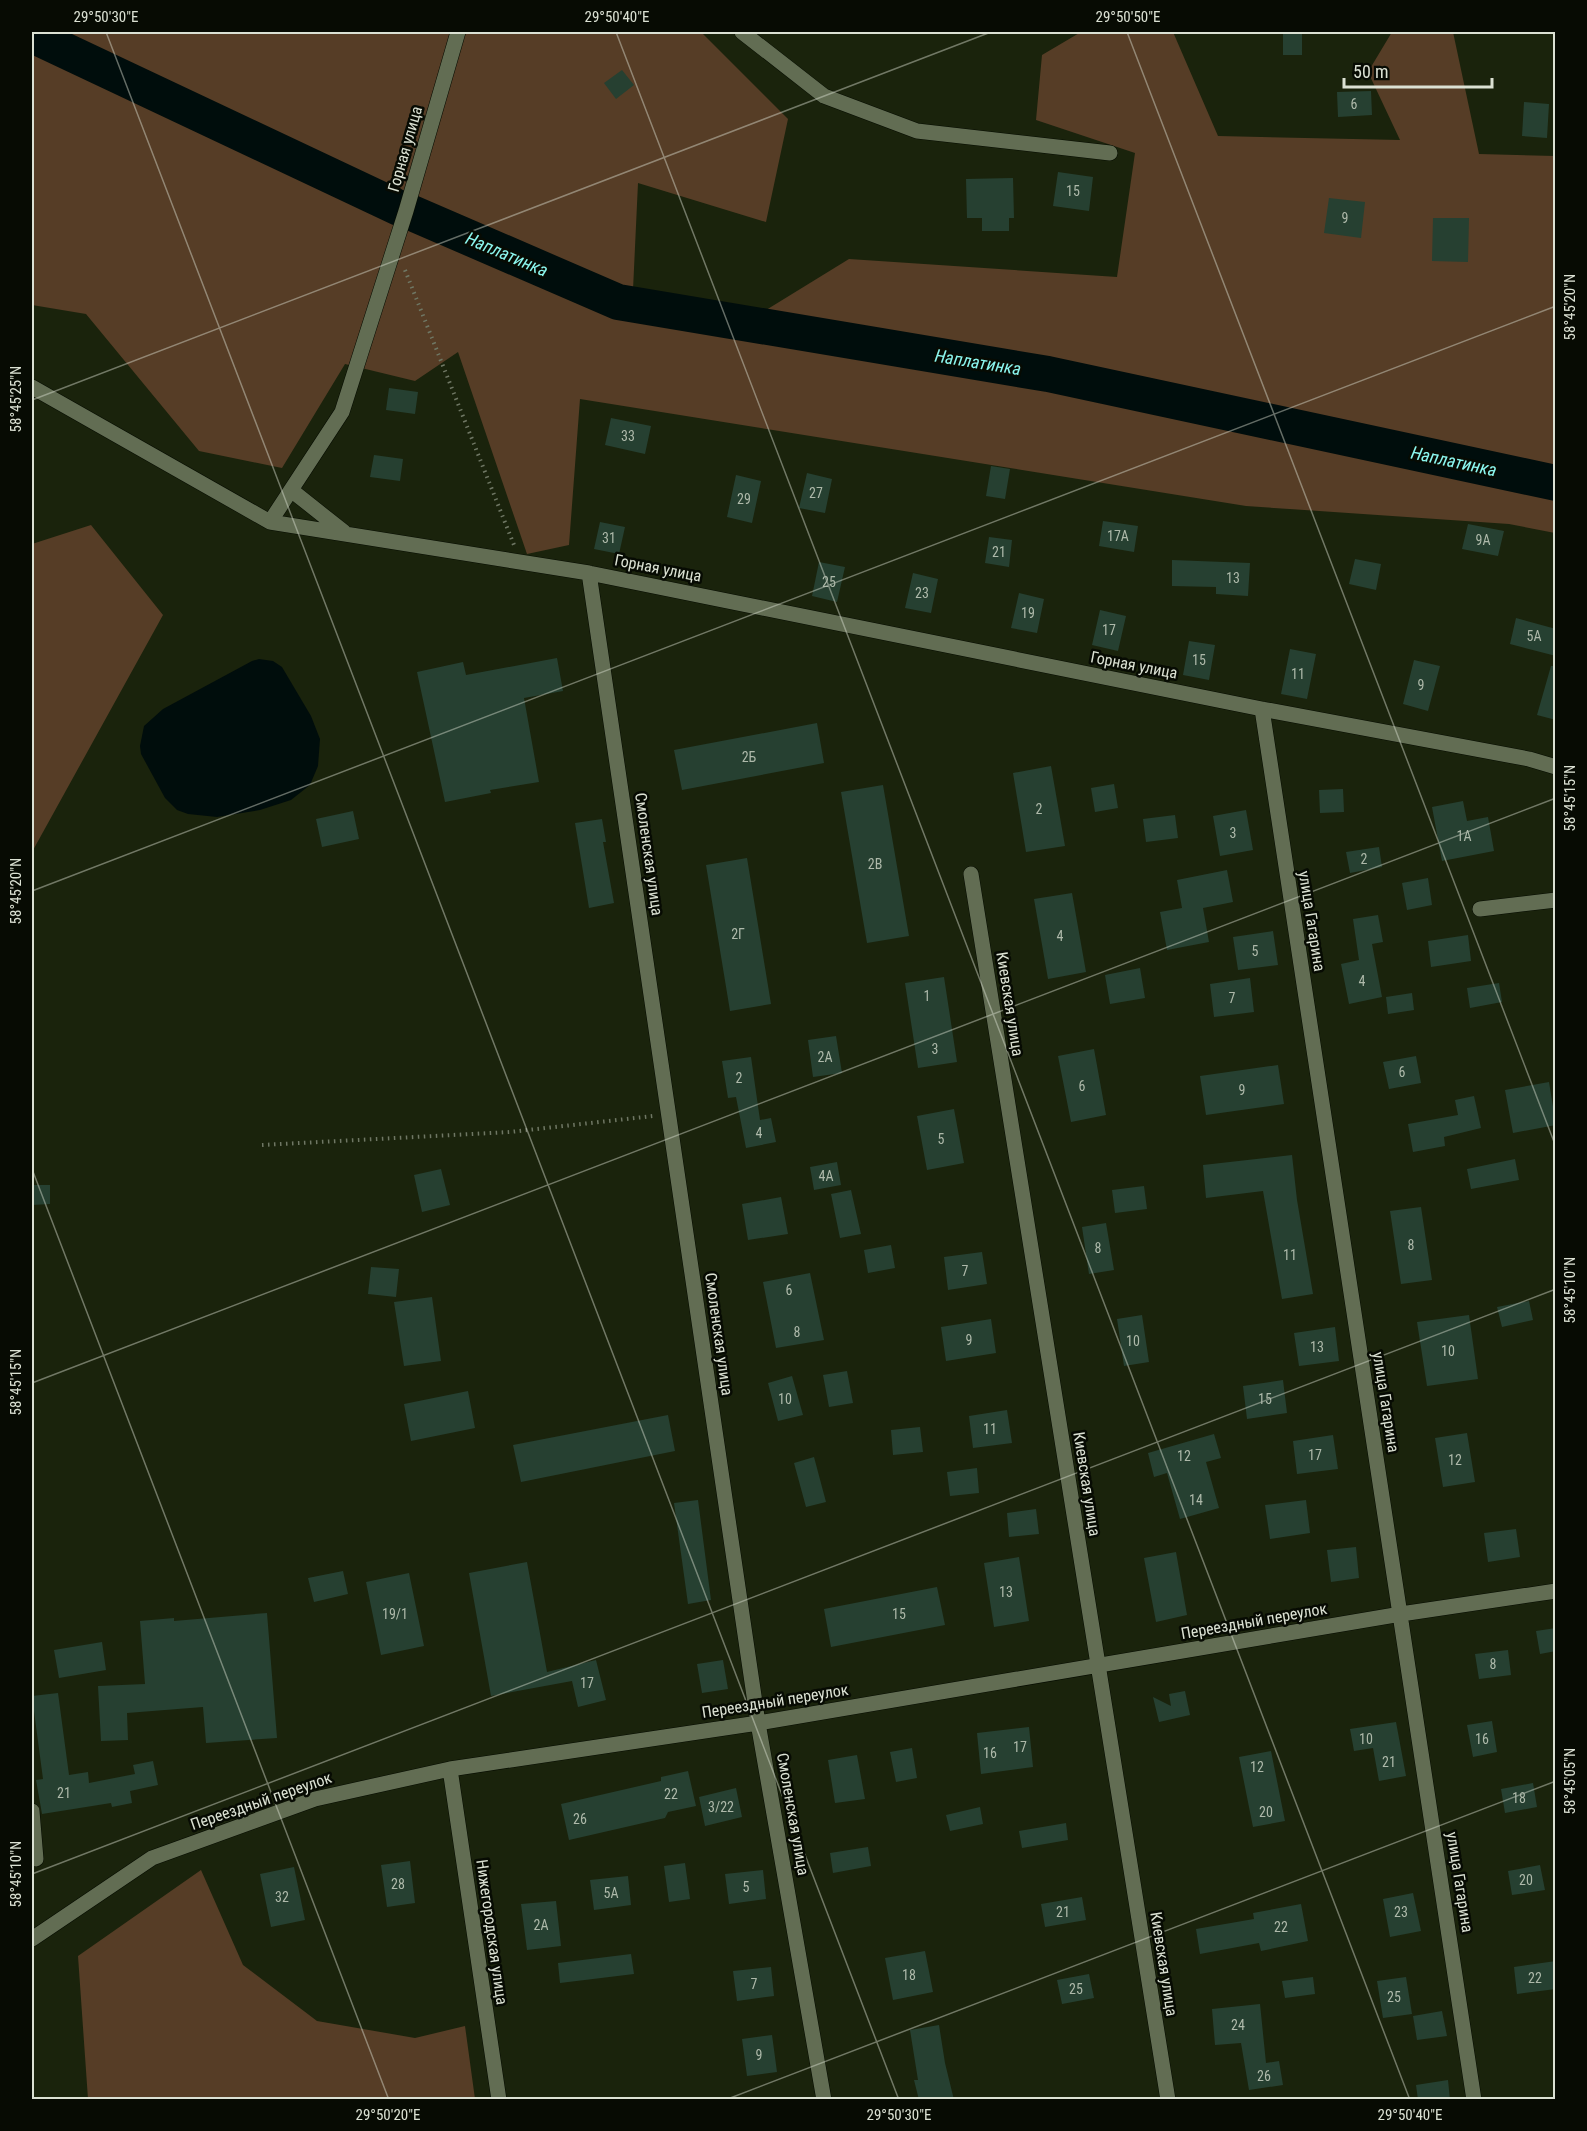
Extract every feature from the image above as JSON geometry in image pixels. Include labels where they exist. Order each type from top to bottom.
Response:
[{"type":"street","name":"Горная улица","points":[[458,32],[395,246],[342,412],[270,522],[589,573],[1262,709],[1529,759],[1556,767]]},
{"type":"street","points":[[742,32],[824,96],[917,131],[1110,153]]},
{"type":"street","points":[[32,387],[270,522]]},
{"type":"street","points":[[291,490],[346,534]]},
{"type":"street","name":"Смоленская улица","points":[[589,573],[758,1723],[824,2100]]},
{"type":"street","name":"улица Гагарина","points":[[1262,709],[1474,2100]]},
{"type":"street","name":"Киевская улица","points":[[971,874],[1168,2100]]},
{"type":"street","points":[[1480,909],[1556,900]]},
{"type":"street","name":"Переездный переулок","points":[[32,1939],[152,1858],[315,1798],[450,1769],[758,1723],[1401,1614],[1556,1591]]},
{"type":"street","name":"Нижегородская улица","points":[[450,1769],[499,2100]]},
{"type":"street","points":[[32,1812],[36,1859]]},
{"type":"path","points":[[395,246],[520,562]]},
{"type":"path","points":[[262,1146],[510,1132],[669,1114]]},
{"type":"shaded area","points":[[32,32],[701,32],[788,119],[766,222],[638,183],[633,290],[758,315],[849,259],[1117,277],[1135,153],[1036,120],[1042,55],[1081,32],[1173,32],[1218,136],[1400,140],[1368,72],[1392,32],[1453,32],[1479,154],[1555,156],[1555,533],[1509,524],[1246,506],[580,399],[569,545],[527,554],[458,352],[415,381],[345,364],[282,468],[199,451],[86,314],[32,305]]},
{"type":"shaded area","points":[[91,525],[163,615],[32,852],[32,544]]},
{"type":"shaded area","points":[[259,659],[273,661],[282,667],[311,716],[320,739],[318,766],[310,785],[291,800],[260,810],[217,817],[188,814],[177,810],[165,798],[141,754],[140,746],[144,726],[163,709]]},
{"type":"shaded area","points":[[201,1870],[243,1965],[317,2021],[415,2038],[465,2026],[475,2099],[88,2099],[78,1956]]},
{"type":"building","points":[[1283,32],[1302,32],[1302,55],[1283,55]]},
{"type":"building","points":[[622,70],[634,85],[616,99],[604,83]]},
{"type":"building","points":[[1371,91],[1372,115],[1338,117],[1337,92]]},
{"type":"building","points":[[1524,102],[1549,104],[1547,138],[1522,136]]},
{"type":"building","points":[[1058,172],[1093,177],[1089,211],[1053,206]]},
{"type":"building","points":[[1013,178],[1014,218],[1009,218],[1009,231],[982,231],[982,218],[967,218],[966,179]]},
{"type":"building","points":[[1329,198],[1365,202],[1361,238],[1324,233]]},
{"type":"building","points":[[1433,218],[1469,218],[1468,262],[1432,261]]},
{"type":"building","points":[[389,388],[418,392],[415,414],[386,410]]},
{"type":"building","points":[[611,418],[651,426],[645,454],[605,445]]},
{"type":"building","points":[[374,455],[403,459],[400,481],[370,477]]},
{"type":"building","points":[[991,466],[1010,469],[1005,499],[986,496]]},
{"type":"building","points":[[807,473],[832,479],[825,513],[799,508]]},
{"type":"building","points":[[736,475],[761,481],[752,523],[727,517]]},
{"type":"building","points":[[1103,521],[1138,526],[1134,552],[1099,546]]},
{"type":"building","points":[[600,522],[625,527],[619,554],[594,549]]},
{"type":"building","points":[[1468,524],[1504,531],[1498,556],[1462,549]]},
{"type":"building","points":[[989,537],[1012,540],[1009,567],[985,563]]},
{"type":"building","points":[[1355,559],[1381,564],[1376,590],[1349,584]]},
{"type":"building","points":[[1172,560],[1250,563],[1248,596],[1216,594],[1216,587],[1172,586]]},
{"type":"building","points":[[819,562],[845,567],[837,602],[812,596]]},
{"type":"building","points":[[913,573],[938,579],[931,613],[905,608]]},
{"type":"building","points":[[1019,593],[1044,599],[1037,633],[1011,628]]},
{"type":"building","points":[[1100,610],[1126,616],[1118,651],[1092,645]]},
{"type":"building","points":[[1516,618],[1556,629],[1556,656],[1510,644]]},
{"type":"building","points":[[1189,641],[1215,645],[1209,680],[1183,675]]},
{"type":"building","points":[[1290,649],[1316,654],[1307,699],[1281,694]]},
{"type":"building","points":[[557,658],[563,691],[524,698],[539,782],[490,790],[491,793],[445,802],[417,672],[463,662],[466,675]]},
{"type":"building","points":[[1414,660],[1440,666],[1428,711],[1403,704]]},
{"type":"building","points":[[1551,666],[1556,666],[1556,720],[1537,715]]},
{"type":"building","points":[[817,723],[824,763],[682,790],[674,750]]},
{"type":"building","points":[[1051,766],[1065,846],[1026,852],[1013,773]]},
{"type":"building","points":[[1114,784],[1118,808],[1095,812],[1091,788]]},
{"type":"building","points":[[883,785],[909,936],[867,943],[841,792]]},
{"type":"building","points":[[1343,789],[1344,812],[1320,813],[1319,790]]},
{"type":"building","points":[[1463,801],[1467,821],[1488,817],[1494,851],[1442,861],[1432,807]]},
{"type":"building","points":[[1246,810],[1253,850],[1220,856],[1213,816]]},
{"type":"building","points":[[353,811],[359,839],[322,847],[316,819]]},
{"type":"building","points":[[1175,815],[1178,838],[1146,842],[1143,819]]},
{"type":"building","points":[[602,819],[606,842],[603,842],[614,903],[589,908],[575,823]]},
{"type":"building","points":[[1379,847],[1382,867],[1350,873],[1346,852]]},
{"type":"building","points":[[747,858],[771,1004],[730,1011],[706,865]]},
{"type":"building","points":[[1227,870],[1233,902],[1203,908],[1209,942],[1167,950],[1160,912],[1182,908],[1177,880]]},
{"type":"building","points":[[1428,878],[1432,905],[1407,910],[1402,883]]},
{"type":"building","points":[[1072,893],[1086,972],[1048,979],[1034,899]]},
{"type":"building","points":[[1378,915],[1383,942],[1372,944],[1382,997],[1349,1004],[1341,964],[1359,960],[1353,919]]},
{"type":"building","points":[[1273,931],[1278,965],[1238,970],[1233,937]]},
{"type":"building","points":[[1468,935],[1471,961],[1431,967],[1428,941]]},
{"type":"building","points":[[1140,968],[1145,998],[1110,1004],[1105,975]]},
{"type":"building","points":[[944,977],[957,1062],[918,1068],[905,983]]},
{"type":"building","points":[[1250,978],[1254,1012],[1214,1017],[1210,984]]},
{"type":"building","points":[[1499,983],[1502,1002],[1470,1008],[1467,988]]},
{"type":"building","points":[[1412,993],[1414,1010],[1388,1014],[1386,997]]},
{"type":"building","points":[[836,1036],[842,1073],[813,1077],[808,1040]]},
{"type":"building","points":[[1094,1049],[1106,1115],[1071,1122],[1058,1056]]},
{"type":"building","points":[[1416,1056],[1421,1083],[1389,1089],[1383,1062]]},
{"type":"building","points":[[751,1057],[760,1120],[771,1118],[776,1142],[746,1148],[736,1097],[728,1098],[722,1061]]},
{"type":"building","points":[[1278,1065],[1284,1104],[1206,1115],[1200,1076]]},
{"type":"building","points":[[1549,1082],[1556,1125],[1513,1133],[1505,1090]]},
{"type":"building","points":[[1474,1096],[1481,1128],[1444,1137],[1445,1146],[1413,1152],[1408,1124],[1458,1115],[1455,1100]]},
{"type":"building","points":[[954,1109],[964,1163],[927,1170],[917,1116]]},
{"type":"building","points":[[1292,1155],[1313,1294],[1282,1299],[1263,1191],[1206,1198],[1203,1165]]},
{"type":"building","points":[[1515,1159],[1519,1180],[1471,1189],[1467,1169]]},
{"type":"building","points":[[837,1162],[841,1185],[814,1190],[810,1167]]},
{"type":"building","points":[[441,1169],[450,1205],[422,1212],[414,1175]]},
{"type":"building","points":[[32,1185],[50,1185],[50,1204],[32,1205]]},
{"type":"building","points":[[1144,1186],[1147,1209],[1115,1213],[1112,1190]]},
{"type":"building","points":[[851,1190],[861,1234],[840,1238],[831,1194]]},
{"type":"building","points":[[781,1197],[788,1234],[748,1240],[742,1204]]},
{"type":"building","points":[[1421,1207],[1432,1280],[1401,1284],[1390,1211]]},
{"type":"building","points":[[1106,1223],[1114,1270],[1089,1274],[1082,1227]]},
{"type":"building","points":[[891,1245],[895,1268],[868,1273],[864,1250]]},
{"type":"building","points":[[982,1252],[987,1284],[948,1290],[944,1257]]},
{"type":"building","points":[[371,1267],[399,1269],[396,1297],[368,1294]]},
{"type":"building","points":[[810,1273],[824,1340],[776,1348],[763,1282]]},
{"type":"building","points":[[432,1297],[441,1361],[404,1366],[394,1302]]},
{"type":"building","points":[[1529,1301],[1533,1320],[1502,1327],[1497,1307]]},
{"type":"building","points":[[1142,1315],[1149,1362],[1124,1366],[1117,1319]]},
{"type":"building","points":[[1469,1315],[1478,1379],[1427,1386],[1417,1322]]},
{"type":"building","points":[[991,1319],[996,1353],[946,1361],[941,1327]]},
{"type":"building","points":[[1335,1327],[1339,1361],[1299,1366],[1294,1333]]},
{"type":"building","points":[[847,1371],[853,1403],[829,1407],[823,1375]]},
{"type":"building","points":[[792,1376],[803,1415],[778,1421],[768,1383]]},
{"type":"building","points":[[1283,1380],[1287,1413],[1247,1419],[1243,1386]]},
{"type":"building","points":[[468,1391],[475,1428],[411,1441],[404,1404]]},
{"type":"building","points":[[1007,1410],[1012,1443],[973,1448],[969,1416]]},
{"type":"building","points":[[668,1415],[675,1451],[521,1482],[513,1445]]},
{"type":"building","points":[[920,1427],[923,1452],[893,1455],[891,1430]]},
{"type":"building","points":[[1467,1433],[1475,1482],[1443,1487],[1435,1438]]},
{"type":"building","points":[[1214,1434],[1221,1458],[1206,1462],[1219,1508],[1180,1519],[1167,1473],[1154,1477],[1148,1453]]},
{"type":"building","points":[[1333,1435],[1338,1469],[1297,1474],[1293,1441]]},
{"type":"building","points":[[814,1457],[826,1502],[806,1507],[794,1463]]},
{"type":"building","points":[[977,1468],[979,1493],[950,1496],[947,1472]]},
{"type":"building","points":[[698,1500],[711,1600],[688,1604],[674,1503]]},
{"type":"building","points":[[1306,1500],[1310,1533],[1270,1539],[1265,1505]]},
{"type":"building","points":[[1036,1509],[1039,1534],[1009,1537],[1007,1513]]},
{"type":"building","points":[[1516,1529],[1520,1557],[1488,1562],[1484,1533]]},
{"type":"building","points":[[1356,1547],[1359,1578],[1331,1582],[1327,1550]]},
{"type":"building","points":[[1176,1552],[1187,1615],[1156,1622],[1144,1558]]},
{"type":"building","points":[[1019,1557],[1029,1621],[994,1627],[984,1563]]},
{"type":"building","points":[[527,1562],[547,1672],[596,1660],[606,1700],[578,1707],[572,1681],[491,1696],[469,1573]]},
{"type":"building","points":[[343,1571],[348,1594],[314,1602],[308,1578]]},
{"type":"building","points":[[409,1573],[424,1646],[381,1655],[366,1582]]},
{"type":"building","points":[[937,1587],[945,1625],[831,1647],[824,1609]]},
{"type":"building","points":[[267,1613],[277,1738],[206,1743],[203,1707],[127,1713],[128,1740],[101,1741],[98,1686],[145,1684],[140,1621],[174,1618],[174,1621]]},
{"type":"building","points":[[1556,1628],[1556,1651],[1540,1654],[1536,1631]]},
{"type":"building","points":[[102,1642],[106,1670],[59,1678],[54,1650]]},
{"type":"building","points":[[1508,1650],[1511,1675],[1479,1679],[1475,1654]]},
{"type":"building","points":[[723,1660],[728,1689],[702,1693],[697,1664]]},
{"type":"building","points":[[1185,1691],[1190,1715],[1159,1722],[1153,1697],[1171,1706],[1169,1694]]},
{"type":"building","points":[[58,1693],[69,1775],[88,1772],[89,1783],[135,1774],[133,1765],[153,1761],[158,1785],[130,1791],[132,1803],[112,1807],[111,1803],[42,1814],[36,1780],[43,1779],[32,1696]]},
{"type":"building","points":[[1492,1721],[1497,1752],[1473,1757],[1467,1725]]},
{"type":"building","points":[[1396,1722],[1406,1776],[1379,1781],[1373,1748],[1354,1751],[1350,1729]]},
{"type":"building","points":[[1029,1727],[1033,1767],[981,1774],[977,1733]]},
{"type":"building","points":[[912,1748],[917,1778],[896,1782],[890,1752]]},
{"type":"building","points":[[1271,1751],[1285,1821],[1253,1827],[1239,1757]]},
{"type":"building","points":[[857,1755],[865,1799],[835,1803],[828,1760]]},
{"type":"building","points":[[688,1771],[696,1806],[668,1812],[665,1818],[569,1840],[561,1804],[661,1781],[661,1777]]},
{"type":"building","points":[[1533,1783],[1537,1807],[1505,1813],[1501,1789]]},
{"type":"building","points":[[736,1788],[742,1817],[705,1826],[699,1797]]},
{"type":"building","points":[[980,1807],[983,1824],[950,1831],[946,1815]]},
{"type":"building","points":[[1066,1823],[1068,1840],[1022,1848],[1019,1831]]},
{"type":"building","points":[[868,1847],[871,1866],[833,1873],[830,1853]]},
{"type":"building","points":[[410,1861],[415,1903],[387,1907],[381,1865]]},
{"type":"building","points":[[685,1863],[690,1899],[669,1902],[664,1866]]},
{"type":"building","points":[[1540,1865],[1545,1890],[1512,1895],[1508,1871]]},
{"type":"building","points":[[294,1867],[305,1920],[271,1927],[260,1874]]},
{"type":"building","points":[[763,1870],[766,1899],[729,1904],[725,1874]]},
{"type":"building","points":[[628,1876],[631,1905],[594,1910],[590,1880]]},
{"type":"building","points":[[1413,1893],[1421,1931],[1390,1937],[1383,1899]]},
{"type":"building","points":[[1082,1897],[1086,1920],[1045,1927],[1041,1904]]},
{"type":"building","points":[[556,1901],[561,1946],[527,1950],[521,1904]]},
{"type":"building","points":[[1301,1904],[1308,1941],[1261,1951],[1259,1943],[1200,1954],[1196,1929],[1254,1919],[1253,1913]]},
{"type":"building","points":[[925,1951],[933,1992],[893,2000],[885,1958]]},
{"type":"building","points":[[631,1954],[634,1974],[560,1983],[558,1963]]},
{"type":"building","points":[[1556,1961],[1556,1989],[1517,1994],[1514,1967]]},
{"type":"building","points":[[771,1967],[774,1996],[737,2001],[733,1971]]},
{"type":"building","points":[[1089,1974],[1094,1998],[1062,2004],[1057,1980]]},
{"type":"building","points":[[1313,1977],[1315,1994],[1285,1998],[1282,1981]]},
{"type":"building","points":[[1406,1977],[1412,2014],[1383,2018],[1377,1981]]},
{"type":"building","points":[[1260,2004],[1266,2063],[1279,2061],[1283,2085],[1249,2090],[1241,2043],[1215,2045],[1212,2009]]},
{"type":"building","points":[[1442,2011],[1447,2036],[1417,2040],[1413,2016]]},
{"type":"building","points":[[939,2025],[954,2100],[919,2100],[914,2080],[918,2080],[910,2030]]},
{"type":"building","points":[[772,2035],[777,2072],[747,2076],[742,2039]]},
{"type":"building","points":[[1448,2080],[1450,2100],[1418,2100],[1416,2085]]},
{"type":"waterway","name":"Наплатинка","points":[[32,35],[399,208]]},
{"type":"waterway","name":"Наплатинка","points":[[412,213],[618,302],[1048,374],[1556,483]]}]
